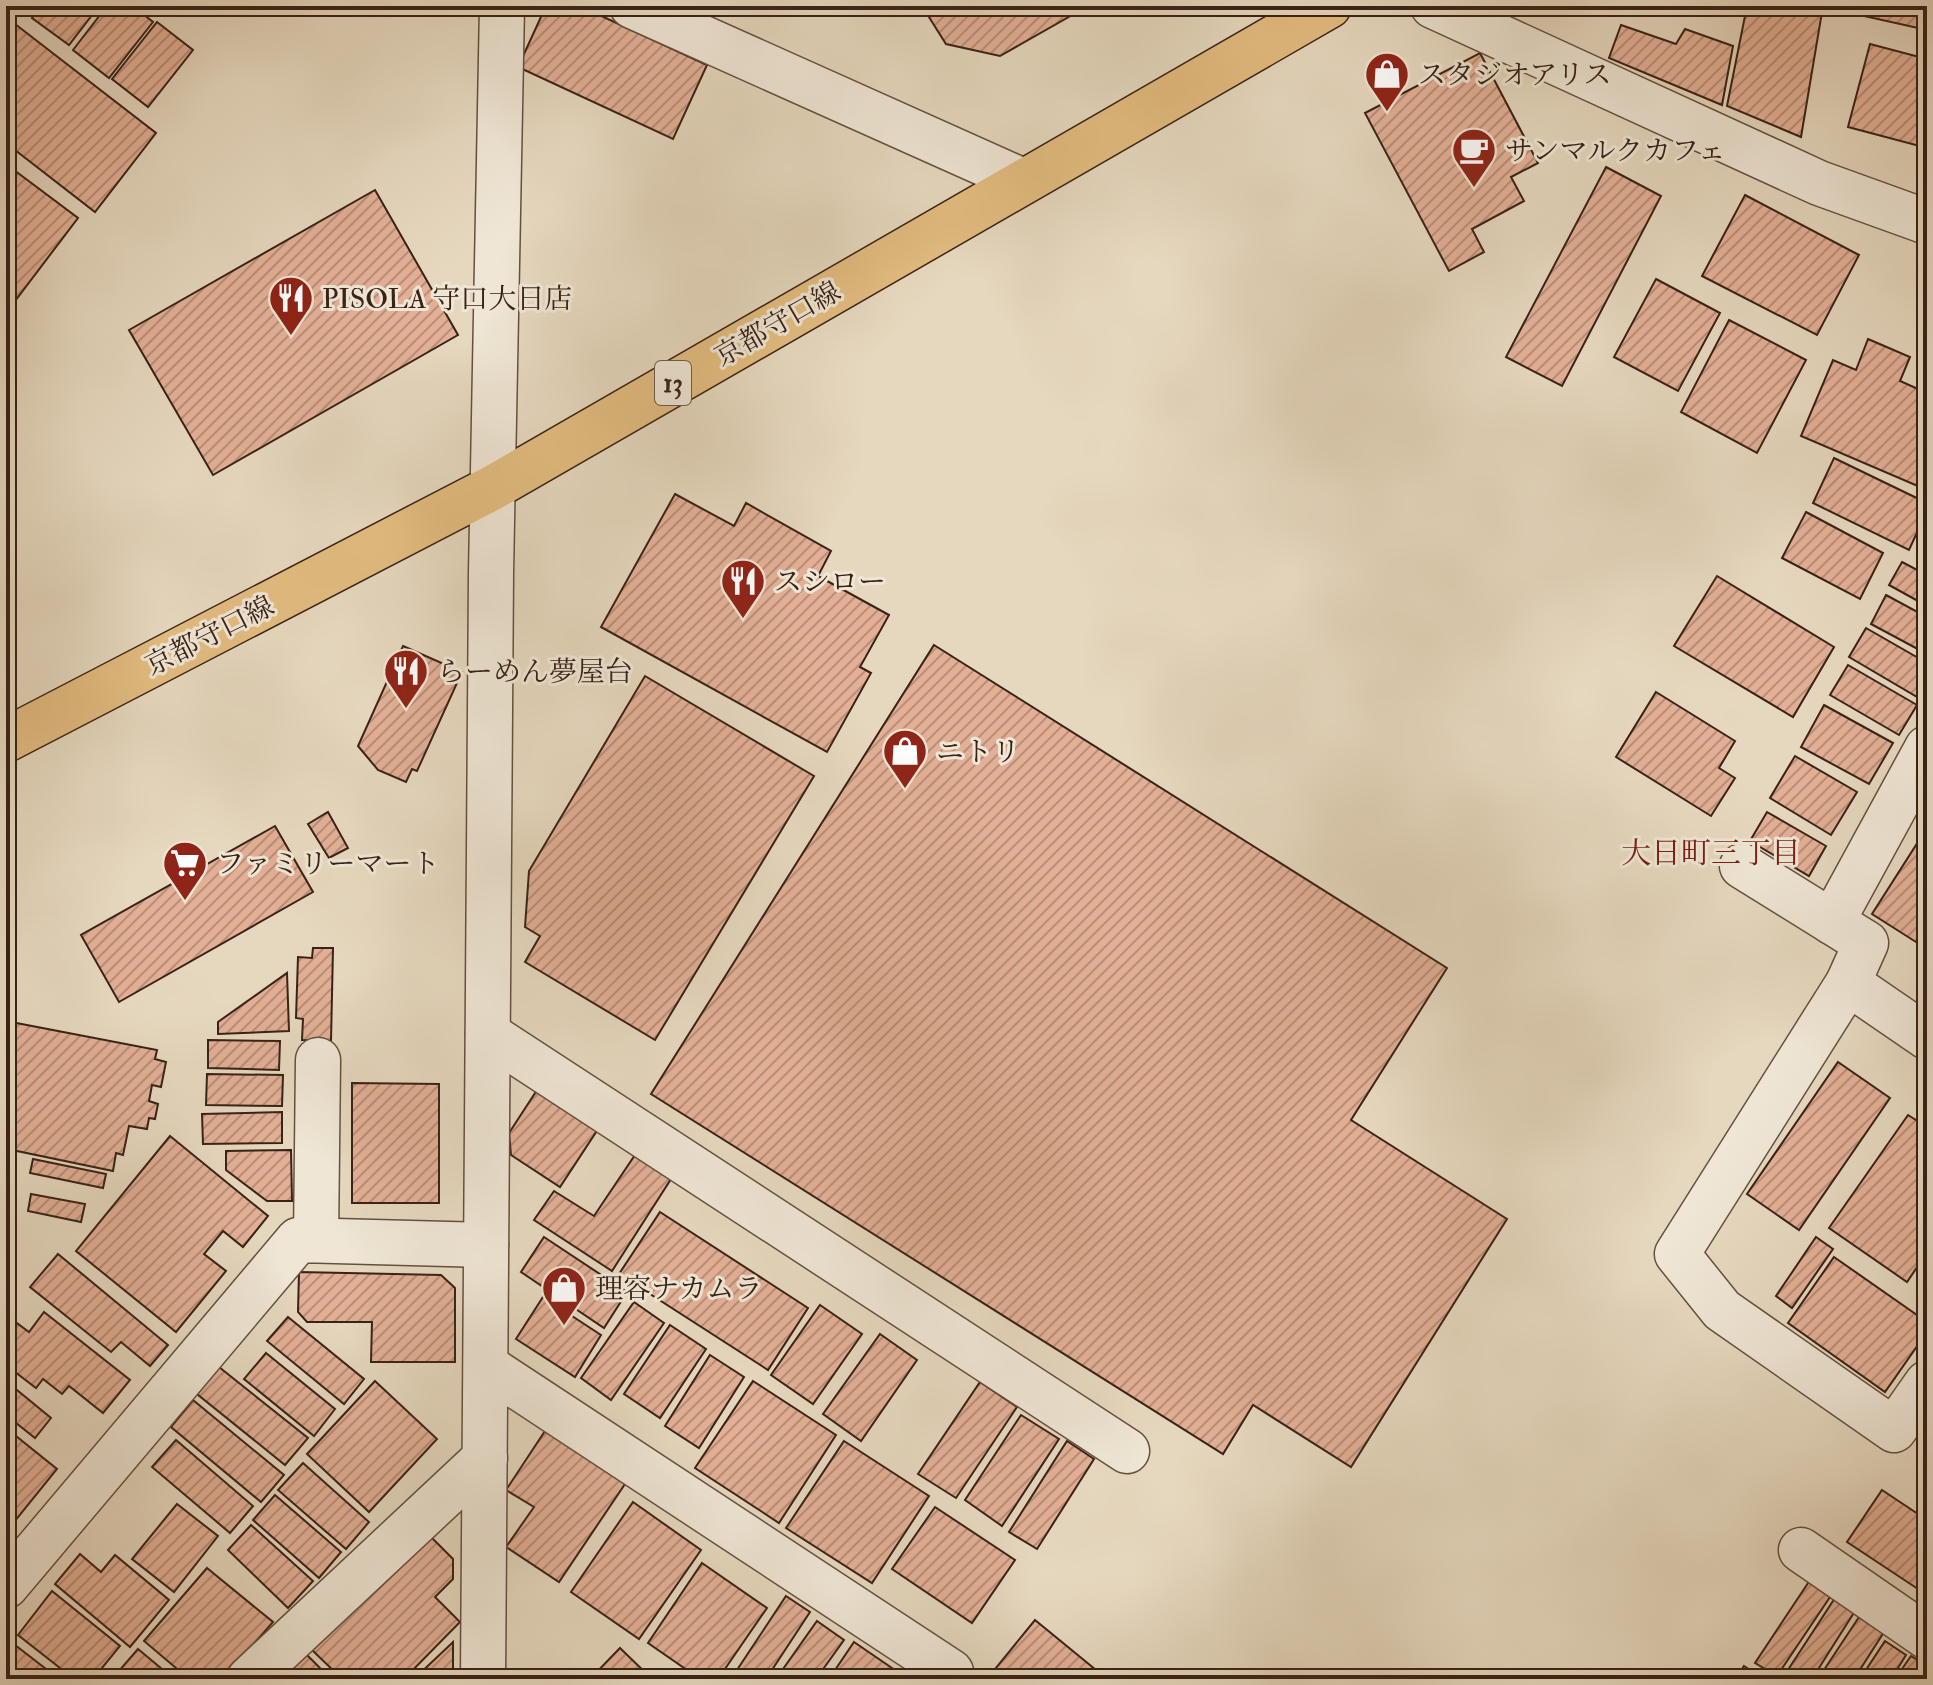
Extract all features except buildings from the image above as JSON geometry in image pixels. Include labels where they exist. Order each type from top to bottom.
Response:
[{"type":"main road","name":"京都守口線","points":[[6,740],[494,487],[1329,6]]},
{"type":"street","points":[[483,1679],[494,487],[502,6]]},
{"type":"street","points":[[632,6],[1023,181]]},
{"type":"street","points":[[1433,6],[1819,183],[1927,222]]},
{"type":"street","points":[[1832,922],[1927,748]]},
{"type":"street","points":[[1742,866],[1866,943],[1848,983],[1677,1254],[1722,1310],[1894,1430],[1927,1383]]},
{"type":"street","points":[[1848,983],[1927,1037]]},
{"type":"street","points":[[488,1034],[1127,1451]]},
{"type":"street","points":[[316,1240],[318,1060]]},
{"type":"street","points":[[6,1586],[298,1240],[486,1245]]},
{"type":"street","points":[[486,1366],[951,1672]]},
{"type":"street","points":[[249,1679],[485,1458]]},
{"type":"street","points":[[1801,1550],[1927,1637]]},
{"type":"place","name":"スタジオアリス","points":[[1387,113]]},
{"type":"place","name":"サンマルクカフェ","points":[[1474,189]]},
{"type":"place","name":"PISOLA 守口大日店","points":[[291,337]]},
{"type":"place","name":"スシロー","points":[[743,620]]},
{"type":"place","name":"らーめん夢屋台","points":[[406,710]]},
{"type":"place","name":"ニトリ","points":[[905,790]]},
{"type":"place","name":"ファミリーマート","points":[[185,902]]},
{"type":"place","name":"理容ナカムラ","points":[[564,1327]]},
{"type":"district","name":"大日町三丁目","points":[[1711,853]]}]
